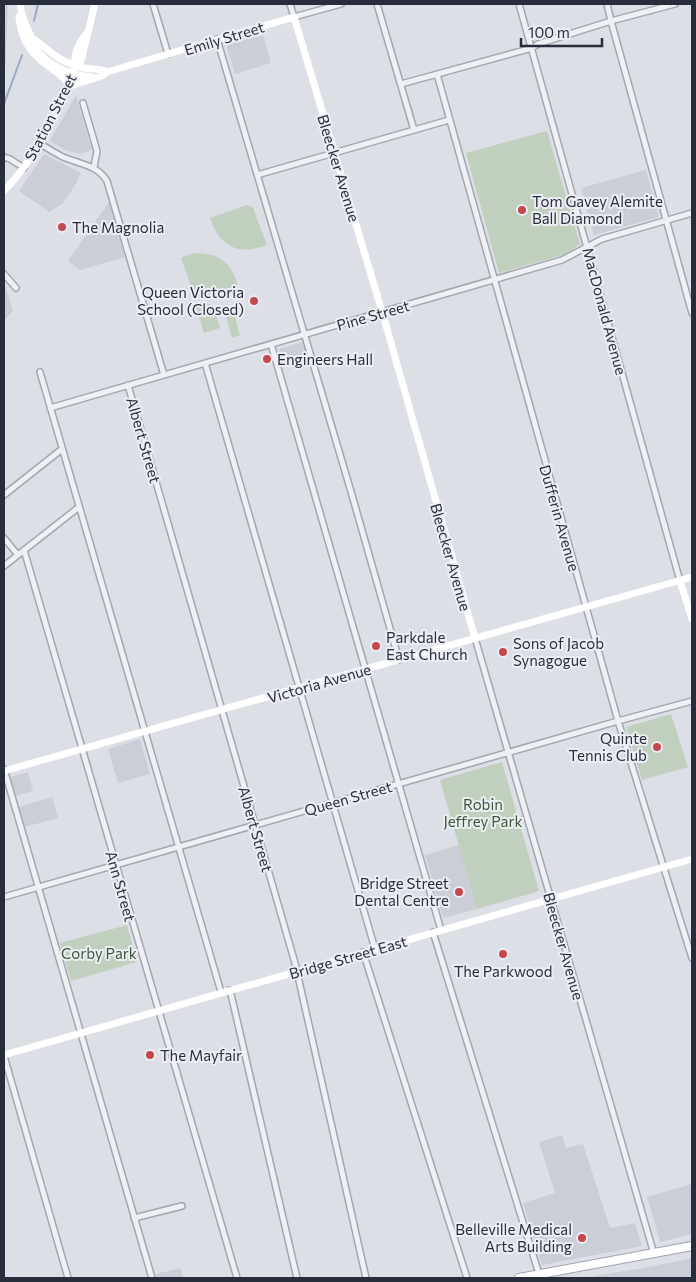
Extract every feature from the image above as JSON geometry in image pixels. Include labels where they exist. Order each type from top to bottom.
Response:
[{"type":"main road","points":[[519,1278],[692,1246]]},
{"type":"street","points":[[19,4],[22,18],[35,47],[42,56],[72,73],[97,77]]},
{"type":"street","points":[[19,4],[20,24],[26,46],[39,59],[62,75],[67,86]]},
{"type":"street","name":"Station Street","points":[[4,191],[24,168],[56,112],[75,66],[80,61],[95,4]]},
{"type":"street","points":[[153,4],[168,54]]},
{"type":"street","name":"Bleecker Avenue","points":[[290,4],[382,313],[654,1254]]},
{"type":"street","name":"Emily Street","points":[[67,86],[102,76],[107,72],[341,4]]},
{"type":"street","points":[[379,4],[414,130]]},
{"type":"street","name":"MacDonald Avenue","points":[[519,4],[692,619]]},
{"type":"street","points":[[607,4],[610,21],[692,313]]},
{"type":"street","points":[[401,84],[532,48],[538,44],[610,21],[675,4]]},
{"type":"street","points":[[33,39],[54,56],[75,66]]},
{"type":"street","points":[[218,39],[399,660]]},
{"type":"street","name":"Emily Street","points":[[75,66],[102,69],[107,72]]},
{"type":"street","name":"Dufferin Avenue","points":[[437,74],[585,607],[618,721],[692,958]]},
{"type":"street","points":[[83,103],[97,151],[94,167]]},
{"type":"street","points":[[257,175],[450,120]]},
{"type":"street","points":[[39,143],[64,157],[94,167],[102,173],[107,181],[164,375]]},
{"type":"street","points":[[4,157],[24,168]]},
{"type":"street","name":"Pine Street","points":[[50,408],[494,281],[562,260],[615,234],[692,213]]},
{"type":"street","points":[[4,274],[16,288]]},
{"type":"street","points":[[271,344],[441,930]]},
{"type":"street","points":[[205,363],[375,949]]},
{"type":"street","points":[[40,372],[221,992]]},
{"type":"street","name":"Albert Street","points":[[128,386],[297,971],[366,1278]]},
{"type":"street","points":[[4,495],[62,449]]},
{"type":"street","points":[[4,566],[79,507]]},
{"type":"street","points":[[4,538],[18,555]]},
{"type":"street","name":"Ann Street","points":[[24,550],[157,1011],[237,1278]]},
{"type":"street","name":"Victoria Avenue","points":[[4,770],[692,578]]},
{"type":"street","name":"Queen Street","points":[[4,897],[692,701]]},
{"type":"street","points":[[4,770],[152,1278]]},
{"type":"street","name":"Bridge Street East","points":[[4,1056],[221,992],[692,859]]},
{"type":"street","points":[[433,932],[539,1274]]},
{"type":"street","points":[[363,952],[467,1278]]},
{"type":"street","points":[[230,990],[297,1278]]},
{"type":"street","points":[[4,1056],[68,1278]]},
{"type":"street","points":[[134,1218],[182,1206]]},
{"type":"shaded area","points":[[4,4],[8,4],[4,94]]},
{"type":"shaded area","points":[[263,35],[271,63],[235,74],[226,45]]},
{"type":"shaded area","points":[[76,95],[92,150],[80,154],[65,150],[50,141]]},
{"type":"shaded area","points":[[44,154],[81,173],[63,203],[49,212],[19,191]]},
{"type":"shaded area","points":[[646,170],[659,217],[594,235],[581,188]]},
{"type":"shaded area","points":[[109,202],[125,257],[80,270],[68,261]]},
{"type":"shaded area","points":[[4,282],[13,311],[4,320]]},
{"type":"shaded area","points":[[303,342],[307,357],[283,364],[279,349]]},
{"type":"shaded area","points":[[140,739],[150,774],[118,783],[108,749]]},
{"type":"shaded area","points":[[28,772],[33,791],[16,796],[10,777]]},
{"type":"shaded area","points":[[52,797],[58,818],[25,827],[19,807]]},
{"type":"shaded area","points":[[459,845],[477,909],[443,918],[425,855]]},
{"type":"shaded area","points":[[562,1135],[566,1148],[583,1144],[610,1228],[635,1223],[642,1246],[542,1265],[523,1203],[555,1193],[539,1142]]},
{"type":"shaded area","points":[[692,1184],[692,1234],[660,1242],[647,1197]]},
{"type":"shaded area","points":[[692,1258],[692,1278],[581,1278],[644,1268]]},
{"type":"shaded area","points":[[180,1268],[183,1278],[157,1278],[156,1274]]},
{"type":"green space","points":[[547,131],[580,244],[566,254],[499,273],[466,153]]},
{"type":"green space","points":[[247,205],[253,208],[267,245],[247,250],[231,247],[225,242],[214,228],[210,218]]},
{"type":"green space","points":[[194,253],[203,253],[222,260],[231,270],[238,285],[201,298],[194,295],[181,258]]},
{"type":"green space","points":[[208,303],[214,309],[220,328],[204,333],[196,306]]},
{"type":"green space","points":[[234,314],[240,335],[232,338],[226,316]]},
{"type":"green space","name":"Quinte Tennis Club","points":[[671,714],[688,767],[642,780],[626,727]]},
{"type":"green space","name":"Robin Jeffrey Park","points":[[502,762],[539,891],[477,909],[440,780]]},
{"type":"green space","name":"Corby Park","points":[[127,925],[137,962],[71,981],[60,943]]},
{"type":"waterway","points":[[34,21],[38,4]]},
{"type":"waterway","points":[[4,104],[22,55]]},
{"type":"place","name":"Tom Gavey Alemite Ball Diamond","points":[[522,210]]},
{"type":"place","name":"The Magnolia","points":[[62,227]]},
{"type":"place","name":"Queen Victoria School (Closed)","points":[[254,301]]},
{"type":"place","name":"Engineers Hall","points":[[267,359]]},
{"type":"place","name":"Parkdale East Church","points":[[376,646]]},
{"type":"place","name":"Sons of Jacob Synagogue","points":[[503,652]]},
{"type":"place","name":"Quinte Tennis Club","points":[[657,747]]},
{"type":"place","name":"Bridge Street Dental Centre","points":[[459,892]]},
{"type":"place","name":"The Parkwood","points":[[503,954]]},
{"type":"place","name":"The Mayfair","points":[[150,1055]]},
{"type":"place","name":"Belleville Medical Arts Building","points":[[582,1238]]}]
